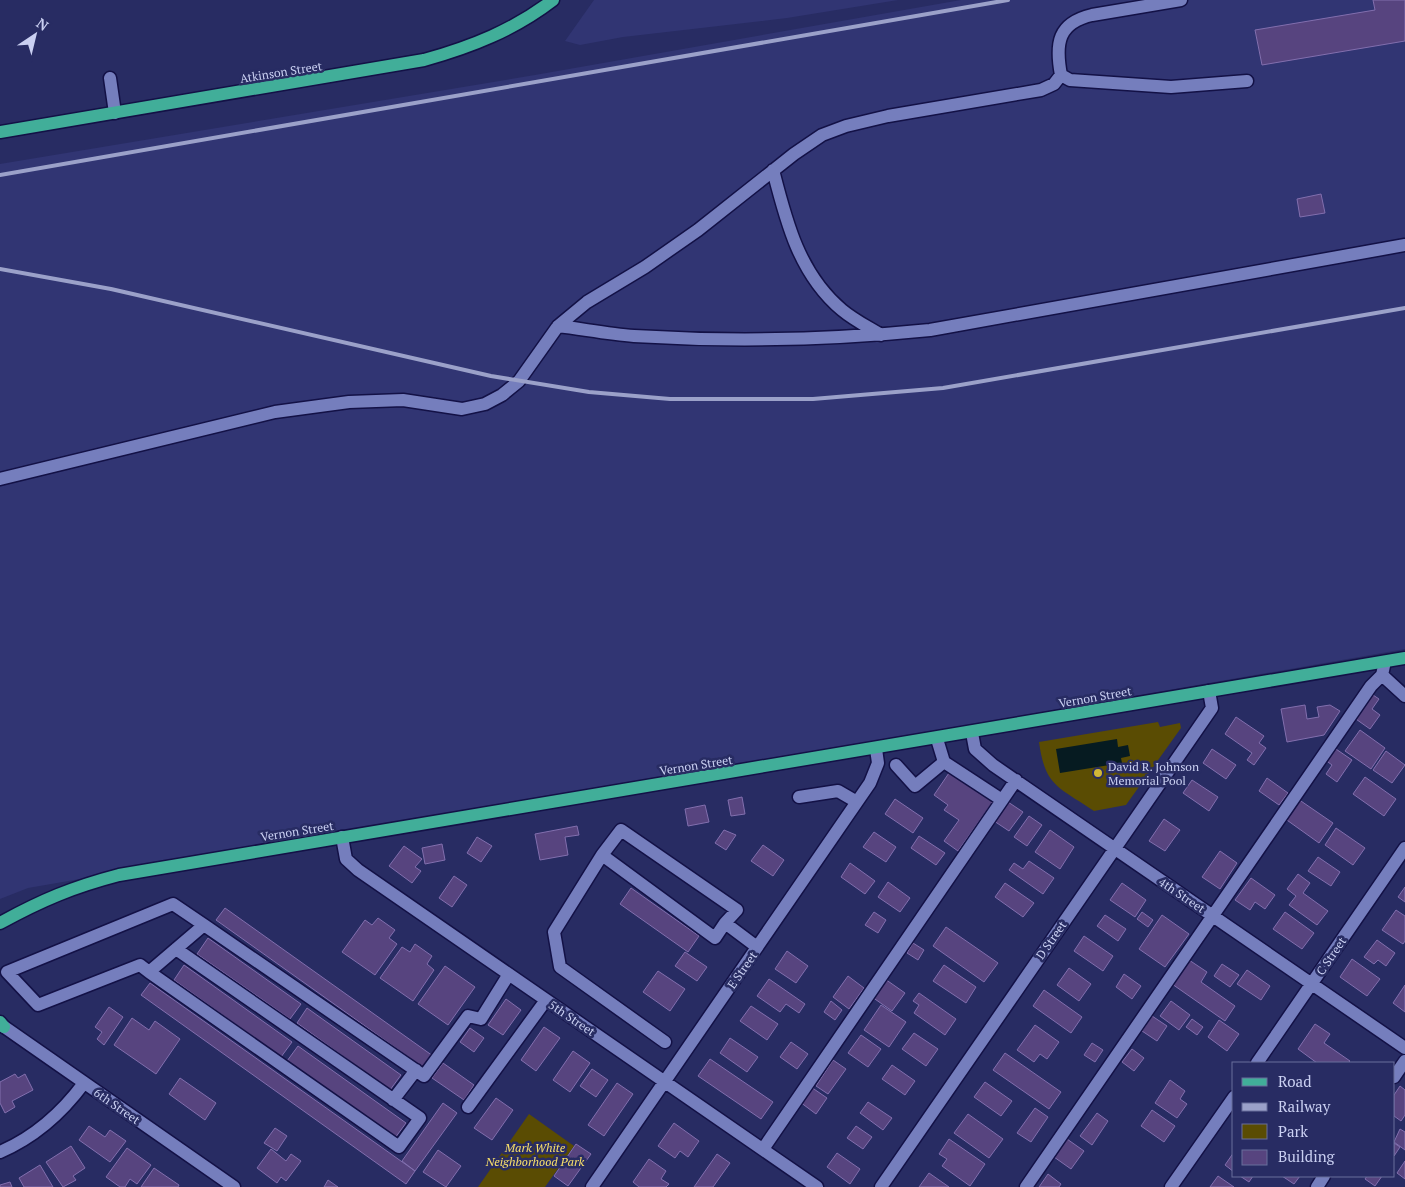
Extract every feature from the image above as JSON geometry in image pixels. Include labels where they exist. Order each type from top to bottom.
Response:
[{"type":"main road","name":"Atkinson Street","points":[[0,132],[424,60],[492,37],[521,22],[553,0]]},
{"type":"main road","name":"Vernon Street","points":[[0,923],[35,903],[75,886],[119,875],[937,739],[1405,658]]},
{"type":"street","points":[[0,479],[275,412],[358,402],[402,400],[462,409],[484,404],[502,395],[519,381],[558,326],[587,302],[645,267],[698,230],[773,170],[822,135],[846,126],[888,116],[1042,90],[1054,84],[1061,75],[1061,36],[1066,26],[1078,18],[1181,0]]},
{"type":"street","points":[[1061,75],[1070,80],[1171,87],[1248,81]]},
{"type":"street","points":[[110,78],[115,113]]},
{"type":"street","points":[[773,170],[792,238],[808,269],[828,297],[842,310],[881,335]]},
{"type":"street","points":[[558,326],[633,336],[752,340],[881,335],[950,327],[1405,245]]},
{"type":"street","points":[[1026,1187],[1371,686],[1382,675],[1384,662]]},
{"type":"street","points":[[1382,675],[1405,696]]},
{"type":"street","name":"D Street","points":[[881,1187],[1212,708],[1208,691]]},
{"type":"street","name":"4th Street","points":[[972,733],[975,749],[1016,780],[1405,1048]]},
{"type":"street","points":[[937,739],[944,762],[1002,800]]},
{"type":"street","name":"E Street","points":[[592,1187],[857,802],[876,771],[878,763],[876,749]]},
{"type":"street","points":[[896,765],[915,786],[944,762]]},
{"type":"street","points":[[763,1149],[1016,780]]},
{"type":"street","points":[[798,797],[838,791],[857,802]]},
{"type":"street","points":[[602,855],[715,938],[737,910],[621,830],[602,855],[554,932],[560,968],[665,1042]]},
{"type":"street","name":"5th Street","points":[[342,837],[346,859],[351,865],[817,1187]]},
{"type":"street","name":"C Street","points":[[1258,1062],[1405,848]]},
{"type":"street","points":[[176,949],[420,1118],[398,1147],[140,966],[38,1005],[7,972],[173,904],[424,1076],[468,1016],[481,1019],[509,974]]},
{"type":"street","points":[[725,923],[757,947]]},
{"type":"street","points":[[149,972],[204,925]]},
{"type":"street","points":[[468,1107],[546,1000]]},
{"type":"street","name":"6th Street","points":[[2,1028],[234,1187]]},
{"type":"street","points":[[1395,1076],[1405,1061]]},
{"type":"street","points":[[393,1100],[416,1070]]},
{"type":"street","points":[[0,1152],[35,1133],[51,1120],[70,1101],[84,1083]]},
{"type":"street","points":[[1171,1187],[1232,1100]]},
{"type":"shaded area","points":[[594,0],[898,0],[787,18],[623,37],[580,45],[565,41]]},
{"type":"shaded area","points":[[961,0],[1405,0],[1405,649],[28,888],[0,899],[0,164],[535,75]]},
{"type":"green space","name":"David R. Johnson Memorial Pool","points":[[1158,722],[1160,727],[1180,723],[1181,728],[1126,805],[1094,811],[1056,784],[1045,768],[1039,742]]},
{"type":"green space","name":"Mark White Neighborhood Park","points":[[529,1114],[574,1146],[545,1187],[478,1187]]},
{"type":"water","points":[[1117,739],[1118,747],[1128,745],[1130,756],[1121,758],[1122,763],[1060,773],[1056,749]]},
{"type":"building","points":[[1373,0],[1405,0],[1405,41],[1262,65],[1255,30],[1375,10]]},
{"type":"building","points":[[1321,194],[1325,213],[1300,217],[1297,199]]},
{"type":"building","points":[[1370,693],[1379,699],[1372,709],[1380,715],[1370,729],[1353,717]]},
{"type":"building","points":[[1305,705],[1307,719],[1319,717],[1317,707],[1330,705],[1340,711],[1324,735],[1287,742],[1281,709]]},
{"type":"building","points":[[1236,717],[1264,736],[1259,743],[1266,748],[1254,765],[1247,760],[1252,753],[1225,734]]},
{"type":"building","points":[[1360,730],[1385,748],[1371,769],[1345,751]]},
{"type":"building","points":[[1333,747],[1352,760],[1337,782],[1326,774],[1332,765],[1324,759]]},
{"type":"building","points":[[1212,749],[1236,765],[1226,779],[1203,763]]},
{"type":"building","points":[[1386,751],[1405,765],[1392,783],[1373,770]]},
{"type":"building","points":[[951,770],[994,800],[958,851],[944,841],[959,820],[944,810],[948,805],[934,795]]},
{"type":"building","points":[[1365,777],[1396,799],[1384,816],[1353,794]]},
{"type":"building","points":[[1267,778],[1288,793],[1279,805],[1259,791]]},
{"type":"building","points":[[1192,780],[1218,797],[1209,811],[1183,793]]},
{"type":"building","points":[[742,797],[745,814],[731,816],[728,800]]},
{"type":"building","points":[[895,799],[923,818],[913,833],[885,814]]},
{"type":"building","points":[[1298,799],[1333,823],[1319,843],[1284,818]]},
{"type":"building","points":[[1008,802],[1023,812],[1009,831],[994,821]]},
{"type":"building","points":[[705,805],[709,822],[688,826],[685,809]]},
{"type":"building","points":[[1029,816],[1042,825],[1027,846],[1014,837]]},
{"type":"building","points":[[1164,819],[1180,830],[1165,851],[1149,841]]},
{"type":"building","points":[[577,826],[579,835],[565,837],[568,855],[540,860],[535,834]]},
{"type":"building","points":[[1336,828],[1365,848],[1353,865],[1325,845]]},
{"type":"building","points":[[724,830],[736,835],[726,850],[715,843]]},
{"type":"building","points":[[1050,830],[1074,847],[1060,869],[1035,852]]},
{"type":"building","points":[[874,832],[896,847],[886,862],[863,847]]},
{"type":"building","points":[[919,836],[945,853],[936,865],[911,848]]},
{"type":"building","points":[[477,837],[492,846],[481,862],[467,853]]},
{"type":"building","points":[[442,844],[445,860],[425,864],[422,848]]},
{"type":"building","points":[[763,845],[784,860],[773,876],[751,861]]},
{"type":"building","points":[[404,846],[422,859],[415,867],[421,871],[412,883],[389,866]]},
{"type":"building","points":[[1220,851],[1237,863],[1220,889],[1202,877]]},
{"type":"building","points":[[1318,857],[1340,872],[1331,886],[1308,871]]},
{"type":"building","points":[[1029,861],[1054,878],[1043,894],[1009,870],[1014,863],[1023,869]]},
{"type":"building","points":[[850,863],[875,881],[865,894],[841,877]]},
{"type":"building","points":[[1298,874],[1310,883],[1303,893],[1328,911],[1317,925],[1289,905],[1296,896],[1287,889]]},
{"type":"building","points":[[454,876],[467,885],[452,907],[439,898]]},
{"type":"building","points":[[1251,878],[1275,895],[1265,909],[1255,902],[1250,910],[1235,900]]},
{"type":"building","points":[[888,882],[910,898],[900,912],[878,897]]},
{"type":"building","points":[[1005,883],[1034,903],[1023,917],[995,897]]},
{"type":"building","points":[[1122,883],[1146,900],[1135,917],[1110,900]]},
{"type":"building","points":[[1405,887],[1405,902],[1398,897]]},
{"type":"building","points":[[631,888],[699,936],[688,952],[620,904]]},
{"type":"building","points":[[225,908],[433,1056],[424,1068],[216,920]]},
{"type":"building","points":[[1396,910],[1405,916],[1405,941],[1403,944],[1382,930]]},
{"type":"building","points":[[874,912],[886,920],[878,933],[865,925]]},
{"type":"building","points":[[1142,912],[1153,920],[1148,927],[1137,919]]},
{"type":"building","points":[[1285,912],[1314,933],[1302,949],[1273,929]]},
{"type":"building","points":[[1105,915],[1126,929],[1118,941],[1097,926]]},
{"type":"building","points":[[1162,915],[1189,934],[1165,967],[1139,949]]},
{"type":"building","points":[[378,918],[395,930],[389,938],[397,944],[375,975],[342,952],[365,920],[372,925]]},
{"type":"building","points":[[946,927],[998,963],[984,982],[933,946]]},
{"type":"building","points":[[1084,936],[1113,956],[1103,971],[1074,951]]},
{"type":"building","points":[[208,938],[301,1004],[290,1019],[197,954]]},
{"type":"building","points":[[1377,940],[1395,953],[1386,966],[1378,960],[1374,964],[1364,957]]},
{"type":"building","points":[[913,943],[924,950],[918,960],[907,953]]},
{"type":"building","points":[[415,944],[432,956],[427,964],[434,970],[413,1001],[380,978],[402,947],[410,952]]},
{"type":"building","points":[[787,951],[808,966],[796,983],[775,969]]},
{"type":"building","points":[[685,952],[707,967],[697,981],[675,966]]},
{"type":"building","points":[[1352,959],[1380,979],[1367,996],[1340,977]]},
{"type":"building","points":[[1189,960],[1207,972],[1201,982],[1235,1006],[1225,1021],[1172,984]]},
{"type":"building","points":[[1222,964],[1239,975],[1230,987],[1214,976]]},
{"type":"building","points":[[184,965],[292,1042],[281,1057],[174,980]]},
{"type":"building","points":[[944,965],[976,987],[966,1003],[933,981]]},
{"type":"building","points":[[445,966],[475,987],[448,1025],[418,1004]]},
{"type":"building","points":[[1069,968],[1091,984],[1079,1001],[1057,985]]},
{"type":"building","points":[[1247,970],[1270,986],[1261,1000],[1237,984]]},
{"type":"building","points":[[658,971],[685,989],[670,1011],[643,992]]},
{"type":"building","points":[[1124,974],[1141,986],[1132,999],[1116,987]]},
{"type":"building","points":[[848,976],[864,988],[849,1009],[833,997]]},
{"type":"building","points":[[769,979],[805,1004],[799,1013],[786,1004],[780,1012],[757,996]]},
{"type":"building","points":[[885,979],[905,993],[892,1011],[872,997]]},
{"type":"building","points":[[150,983],[415,1171],[406,1184],[141,995]]},
{"type":"building","points":[[1405,985],[1405,1012],[1393,1003]]},
{"type":"building","points":[[1044,990],[1082,1017],[1071,1033],[1033,1006]]},
{"type":"building","points":[[919,993],[956,1019],[945,1035],[914,1013],[919,1005],[913,1001]]},
{"type":"building","points":[[506,999],[521,1010],[503,1035],[488,1025]]},
{"type":"building","points":[[831,1001],[842,1010],[835,1020],[824,1012]]},
{"type":"building","points":[[1171,1001],[1190,1015],[1179,1030],[1160,1016]]},
{"type":"building","points":[[881,1005],[906,1022],[889,1047],[864,1030]]},
{"type":"building","points":[[751,1006],[778,1024],[767,1040],[740,1021]]},
{"type":"building","points":[[109,1007],[123,1017],[104,1045],[97,1039],[102,1032],[95,1027]]},
{"type":"building","points":[[307,1008],[401,1075],[390,1090],[297,1023]]},
{"type":"building","points":[[1152,1016],[1167,1026],[1157,1041],[1142,1031]]},
{"type":"building","points":[[132,1018],[149,1030],[155,1021],[180,1039],[156,1074],[114,1045]]},
{"type":"building","points":[[1192,1019],[1203,1027],[1197,1035],[1186,1027]]},
{"type":"building","points":[[1219,1020],[1239,1034],[1227,1051],[1208,1037]]},
{"type":"building","points":[[1315,1024],[1330,1034],[1324,1043],[1350,1061],[1316,1062],[1298,1049]]},
{"type":"building","points":[[1035,1025],[1059,1042],[1047,1059],[1040,1054],[1034,1062],[1017,1050]]},
{"type":"building","points":[[544,1027],[560,1038],[536,1071],[521,1060]]},
{"type":"building","points":[[470,1028],[484,1038],[474,1052],[460,1042]]},
{"type":"building","points":[[914,1033],[938,1049],[926,1066],[902,1049]]},
{"type":"building","points":[[861,1035],[881,1049],[868,1067],[848,1053]]},
{"type":"building","points":[[730,1038],[758,1057],[747,1072],[720,1053]]},
{"type":"building","points":[[791,1042],[808,1054],[797,1069],[780,1057]]},
{"type":"building","points":[[1092,1043],[1103,1050],[1095,1062],[1084,1055]]},
{"type":"building","points":[[298,1046],[406,1123],[395,1138],[287,1061]]},
{"type":"building","points":[[1132,1049],[1144,1058],[1134,1071],[1122,1062]]},
{"type":"building","points":[[573,1051],[590,1063],[570,1092],[553,1080]]},
{"type":"building","points":[[1005,1053],[1061,1092],[1049,1109],[993,1070]]},
{"type":"building","points":[[710,1059],[773,1102],[761,1119],[698,1076]]},
{"type":"building","points":[[833,1060],[846,1069],[828,1094],[816,1086]]},
{"type":"building","points":[[443,1063],[474,1085],[464,1100],[432,1078]]},
{"type":"building","points":[[892,1065],[915,1081],[905,1095],[882,1079]]},
{"type":"building","points":[[592,1069],[608,1080],[596,1097],[580,1086]]},
{"type":"building","points":[[15,1074],[18,1078],[25,1074],[33,1090],[12,1101],[15,1107],[5,1113],[0,1103],[0,1082]]},
{"type":"building","points":[[180,1078],[216,1103],[205,1120],[169,1094]]},
{"type":"building","points":[[1170,1080],[1185,1091],[1180,1099],[1187,1104],[1177,1118],[1155,1103]]},
{"type":"building","points":[[985,1082],[1012,1101],[1001,1116],[974,1097]]},
{"type":"building","points":[[617,1083],[633,1094],[604,1136],[588,1125]]},
{"type":"building","points":[[1400,1086],[1405,1090],[1405,1115],[1401,1121],[1395,1117],[1395,1094]]},
{"type":"building","points":[[811,1087],[827,1098],[816,1114],[800,1102]]},
{"type":"building","points":[[496,1098],[513,1110],[492,1140],[474,1128]]},
{"type":"building","points":[[868,1102],[892,1118],[883,1130],[860,1113]]},
{"type":"building","points":[[443,1103],[457,1113],[415,1171],[402,1161]]},
{"type":"building","points":[[1035,1108],[1048,1117],[1031,1142],[1017,1133]]},
{"type":"building","points":[[1152,1110],[1175,1126],[1164,1142],[1141,1126]]},
{"type":"building","points":[[1097,1113],[1108,1121],[1092,1145],[1080,1136]]},
{"type":"building","points":[[968,1114],[1003,1139],[989,1158],[954,1133]]},
{"type":"building","points":[[674,1123],[699,1141],[688,1157],[680,1151],[675,1158],[658,1146]]},
{"type":"building","points":[[89,1126],[105,1137],[110,1130],[126,1141],[110,1162],[79,1140]]},
{"type":"building","points":[[856,1126],[872,1137],[863,1149],[847,1138]]},
{"type":"building","points":[[275,1128],[287,1136],[277,1151],[264,1143]]},
{"type":"building","points":[[1400,1129],[1405,1132],[1405,1150],[1395,1143]]},
{"type":"building","points":[[949,1139],[985,1164],[970,1186],[942,1166],[947,1159],[939,1154]]},
{"type":"building","points":[[1067,1139],[1084,1151],[1071,1169],[1054,1157]]},
{"type":"building","points":[[576,1144],[591,1154],[568,1186],[554,1176]]},
{"type":"building","points":[[1395,1144],[1400,1147],[1395,1154]]},
{"type":"building","points":[[71,1146],[85,1168],[73,1176],[76,1180],[63,1187],[46,1162]]},
{"type":"building","points":[[127,1148],[151,1165],[137,1184],[130,1179],[125,1187],[120,1187],[106,1177]]},
{"type":"building","points":[[271,1149],[286,1161],[291,1154],[301,1161],[286,1181],[281,1177],[277,1183],[257,1168]]},
{"type":"building","points":[[438,1150],[461,1166],[446,1187],[423,1172]]},
{"type":"building","points":[[837,1153],[860,1169],[850,1184],[827,1167]]},
{"type":"building","points":[[717,1154],[730,1163],[713,1187],[694,1187]]},
{"type":"building","points":[[1232,1155],[1232,1170],[1225,1165]]},
{"type":"building","points":[[649,1159],[666,1171],[661,1179],[669,1184],[666,1187],[639,1187],[633,1182]]},
{"type":"building","points":[[1405,1161],[1405,1179],[1397,1173]]},
{"type":"building","points":[[40,1165],[53,1187],[24,1187],[19,1178]]},
{"type":"building","points":[[154,1168],[179,1185],[178,1187],[141,1187]]},
{"type":"building","points":[[929,1173],[949,1187],[919,1187]]},
{"type":"building","points":[[1048,1174],[1061,1184],[1059,1187],[1039,1187]]},
{"type":"building","points":[[1218,1176],[1234,1187],[1210,1187]]},
{"type":"building","points":[[1242,1177],[1252,1177],[1249,1182]]},
{"type":"building","points":[[1284,1177],[1299,1177],[1294,1184]]},
{"type":"building","points":[[1366,1177],[1381,1177],[1375,1186],[1365,1179]]},
{"type":"building","points":[[328,1180],[338,1187],[324,1187]]},
{"type":"building","points":[[10,1182],[12,1187],[0,1187],[0,1185]]},
{"type":"railway","points":[[0,175],[1008,0]]},
{"type":"railway","points":[[0,269],[111,289],[491,376],[589,392],[670,399],[813,399],[943,388],[1405,308]]},
{"type":"place","name":"David R. Johnson Memorial Pool","points":[[1098,773]]}]
